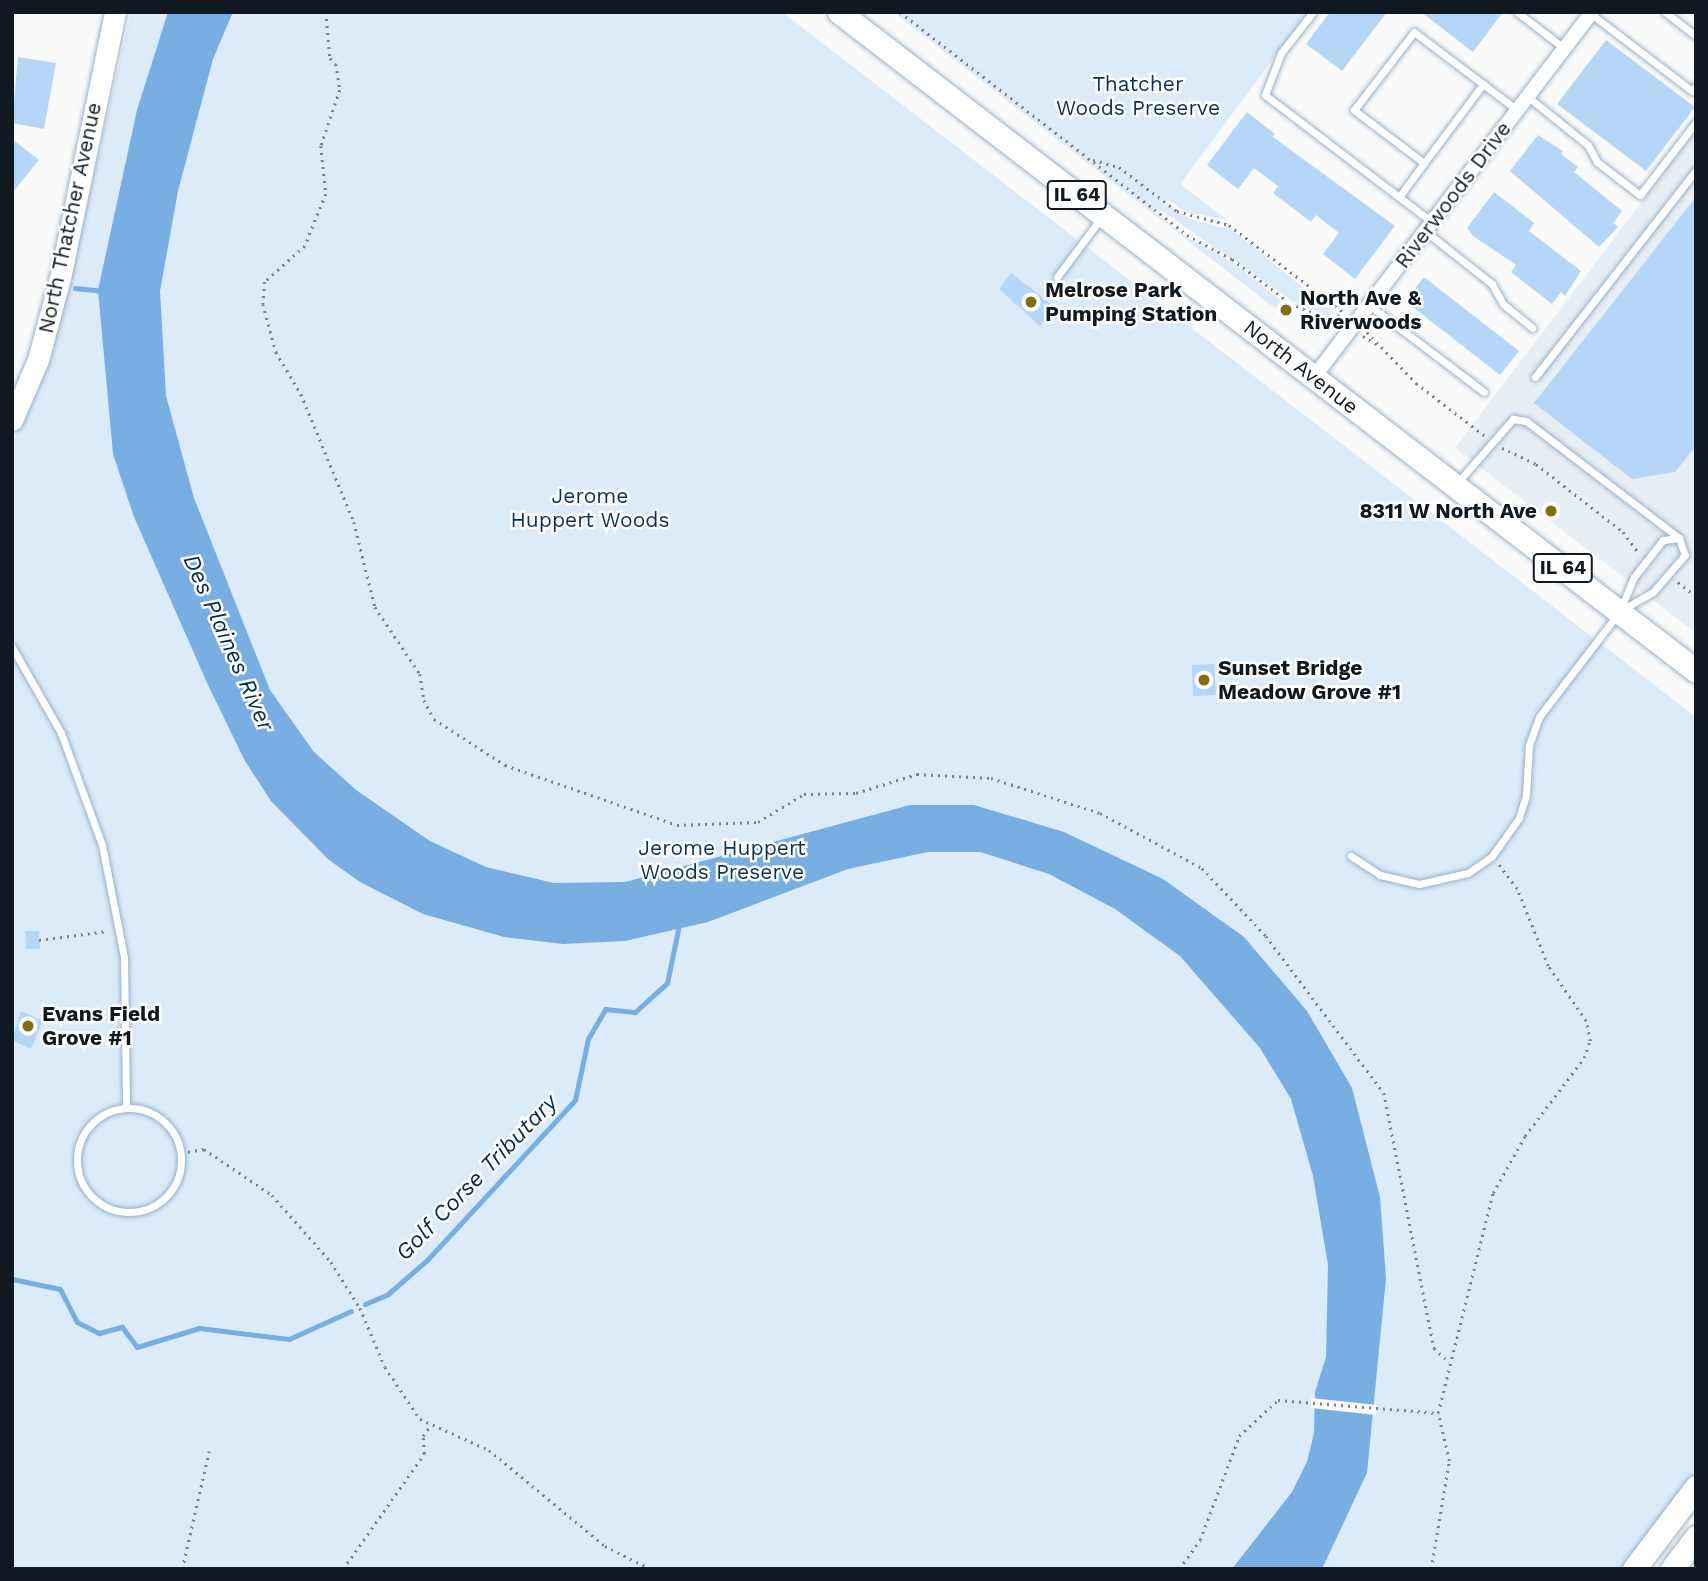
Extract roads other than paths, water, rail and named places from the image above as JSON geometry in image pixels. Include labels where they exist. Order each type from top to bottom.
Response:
[{"type":"main road","name":"North Avenue","points":[[839,12],[1696,671]]},
{"type":"main road","points":[[1633,1569],[1696,1487]]},
{"type":"main road","points":[[1672,1569],[1696,1537]]},
{"type":"street","name":"North Thatcher Avenue","points":[[12,420],[38,360],[61,278],[115,12]]},
{"type":"street","name":"Riverwoods Drive","points":[[1314,377],[1591,13]]},
{"type":"lane","points":[[1313,12],[1281,53],[1265,95],[1399,197],[1492,284],[1503,304],[1533,328]]},
{"type":"lane","points":[[1517,12],[1565,48]]},
{"type":"lane","points":[[1665,12],[1696,36]]},
{"type":"lane","points":[[1591,13],[1692,91],[1696,86]]},
{"type":"lane","points":[[1424,163],[1354,110],[1414,32],[1517,111]]},
{"type":"lane","points":[[1399,197],[1483,84]]},
{"type":"lane","points":[[1528,97],[1588,145],[1597,162],[1640,195],[1696,122]]},
{"type":"lane","points":[[1535,377],[1696,170]]},
{"type":"lane","points":[[1056,277],[1103,215]]},
{"type":"lane","points":[[1368,305],[1483,393]]},
{"type":"lane","points":[[1455,485],[1513,419],[1526,421],[1679,538],[1685,555],[1653,592],[1620,611]]},
{"type":"lane","points":[[1351,856],[1380,875],[1419,884],[1468,873],[1492,856],[1518,818],[1526,795],[1529,745],[1538,717],[1620,611],[1634,577],[1663,540],[1679,538]]},
{"type":"lane","points":[[12,647],[45,698],[76,770],[102,845],[120,928],[127,1001],[126,1107]]},
{"type":"lane","points":[[126,1107],[158,1116],[170,1127],[181,1153],[180,1175],[159,1203],[126,1212],[94,1198],[78,1168],[83,1134],[94,1120],[126,1107]]},
{"type":"water","name":"Des Plaines River","points":[[168,12],[233,12],[213,59],[178,191],[160,291],[166,396],[194,498],[270,690],[314,752],[356,790],[430,841],[486,867],[554,883],[625,882],[910,805],[974,805],[1064,832],[1163,879],[1244,937],[1307,1011],[1352,1088],[1380,1197],[1386,1278],[1367,1473],[1322,1569],[1232,1569],[1292,1492],[1307,1462],[1314,1433],[1315,1392],[1326,1357],[1328,1265],[1313,1176],[1291,1099],[1260,1048],[1180,956],[1115,909],[1049,874],[980,852],[928,852],[848,869],[708,922],[625,941],[563,944],[504,937],[423,914],[360,882],[329,860],[271,801],[245,761],[208,685],[134,517],[113,454],[98,290],[137,110]]},
{"type":"waterway","points":[[75,288],[104,291]]},
{"type":"waterway","name":"Golf Corse Tributary","points":[[365,1304],[388,1294],[427,1260],[575,1100],[588,1039],[605,1009],[635,1012],[667,983],[679,925]]},
{"type":"waterway","name":"Golf Corse Tributary","points":[[12,1279],[60,1289],[77,1322],[99,1333],[122,1327],[137,1347],[199,1328],[289,1339],[351,1311]]},
{"type":"place","name":"Melrose Park Pumping Station","points":[[1031,302]]},
{"type":"place","name":"North Ave & Riverwoods","points":[[1286,310]]},
{"type":"place","name":"8311 W North Ave","points":[[1551,511]]},
{"type":"place","name":"Sunset Bridge Meadow Grove #1","points":[[1204,680]]},
{"type":"place","name":"Evans Field Grove #1","points":[[28,1026]]},
{"type":"park label","name":"Thatcher Woods Preserve","points":[[1138,96]]},
{"type":"park label","name":"Jerome Huppert Woods","points":[[590,508]]},
{"type":"park label","name":"Jerome Huppert Woods Preserve","points":[[722,860]]}]
